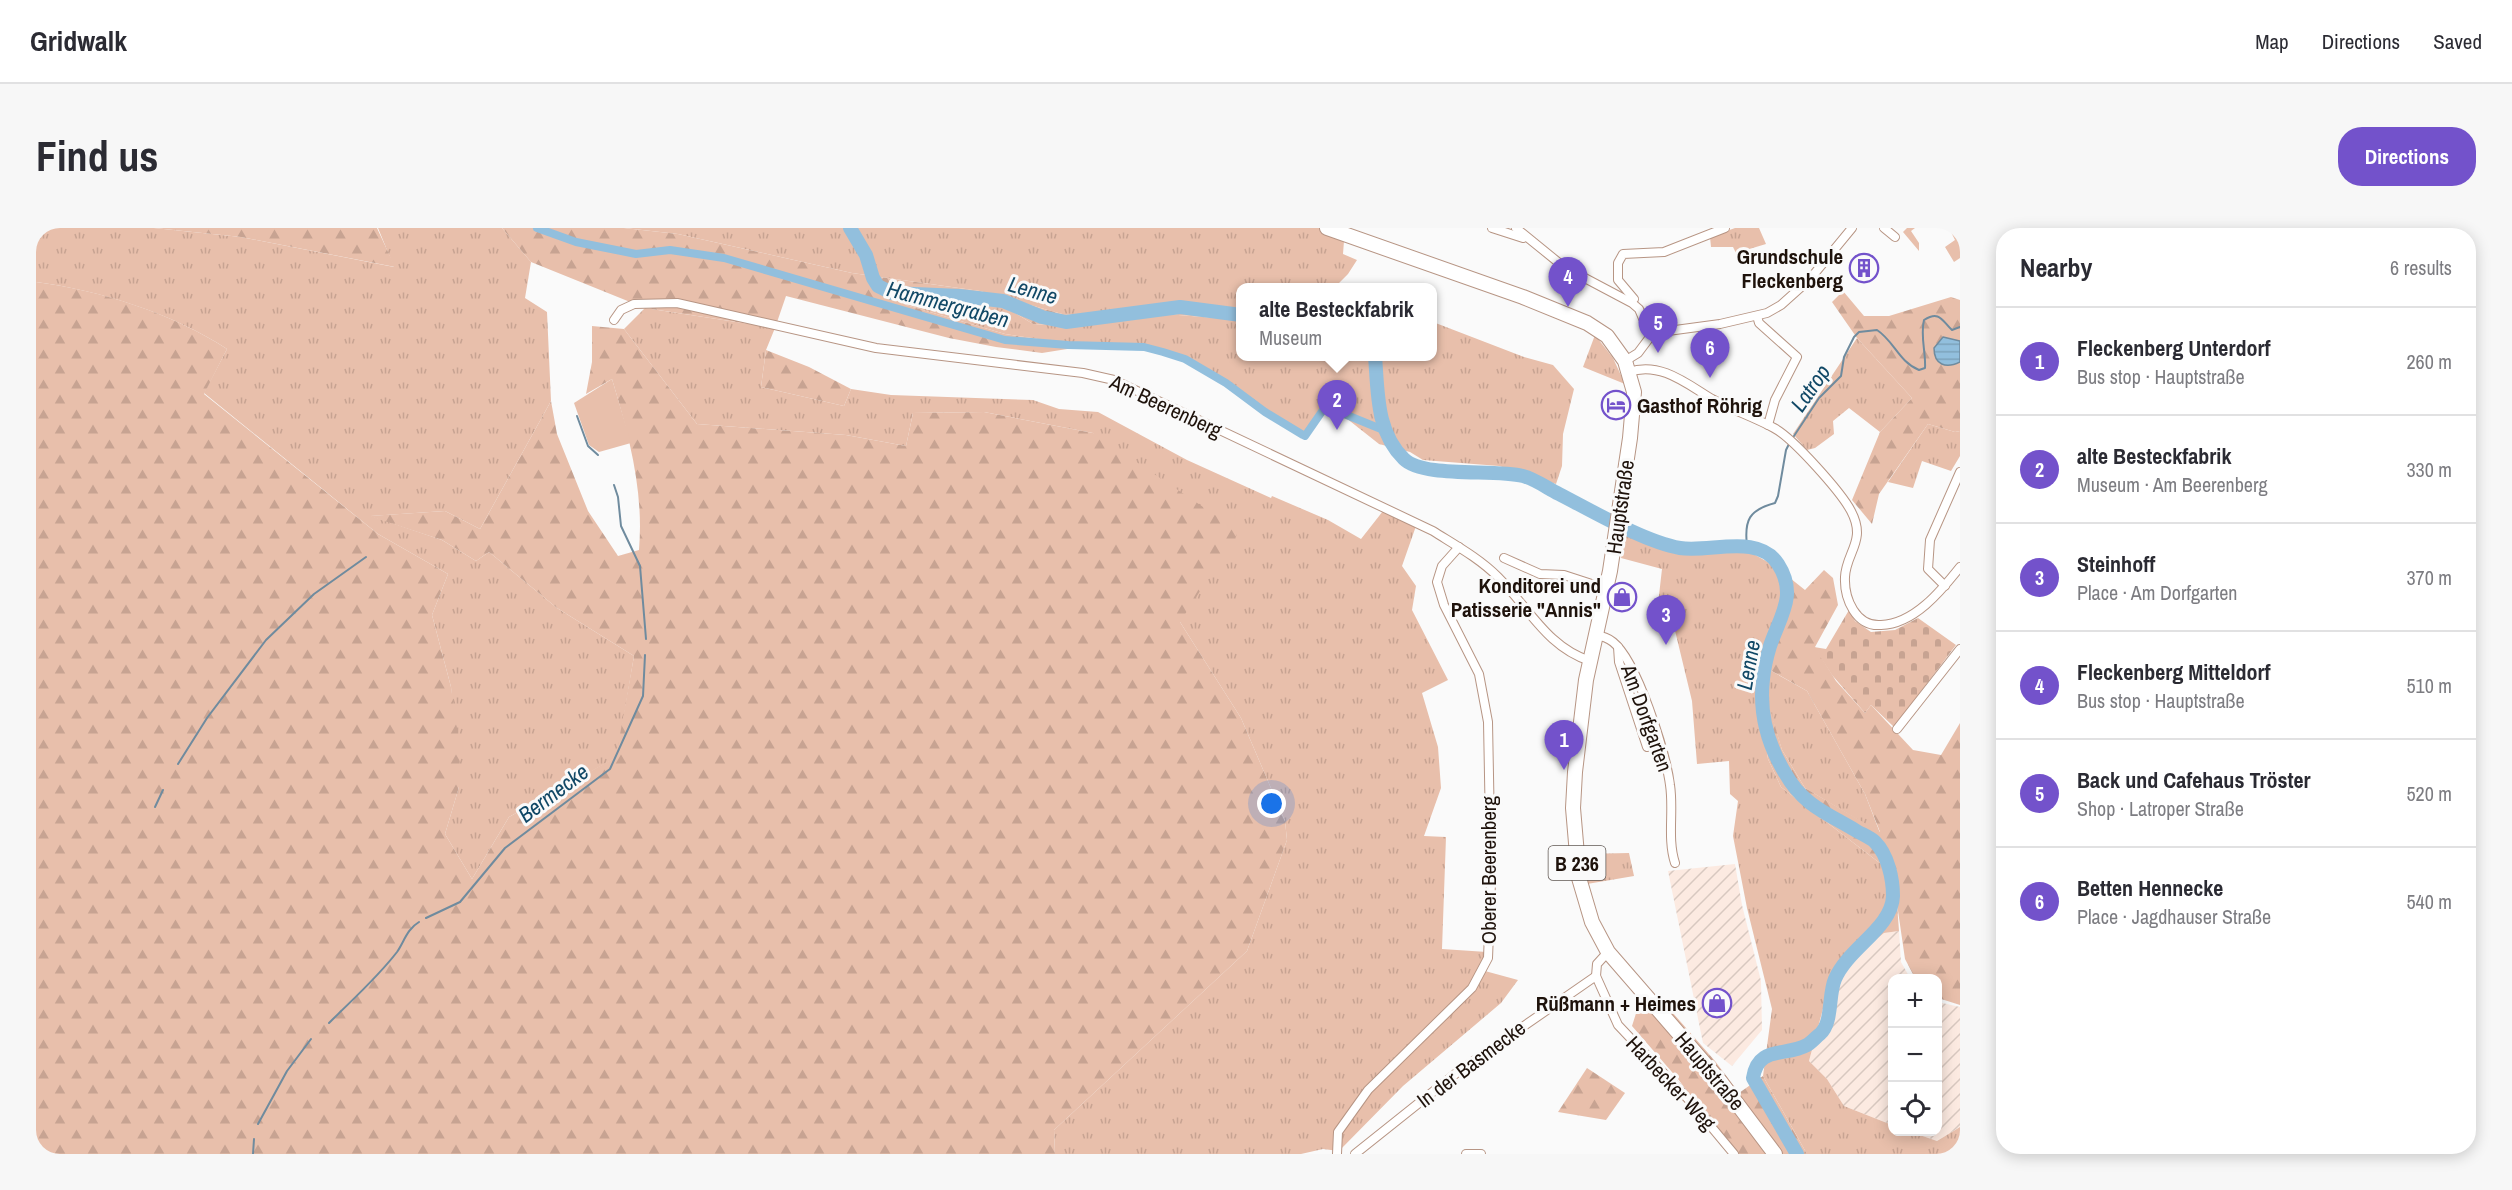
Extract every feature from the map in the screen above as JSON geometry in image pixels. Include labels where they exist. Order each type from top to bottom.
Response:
[{"type":"main road","name":"Hauptstraße","points":[[1327,228],[1523,297],[1587,323],[1607,336],[1627,367],[1634,402],[1620,513],[1607,589],[1590,661],[1579,728],[1575,772],[1575,843],[1584,900],[1592,922],[1608,952],[1720,1080],[1775,1154]]},
{"type":"street","points":[[1492,228],[1528,240]]},
{"type":"street","points":[[1516,228],[1563,267],[1624,297],[1639,309]]},
{"type":"street","points":[[1650,335],[1638,303],[1618,280],[1618,263],[1623,254],[1664,252],[1725,228]]},
{"type":"street","points":[[1627,367],[1650,335],[1656,331],[1720,324],[1757,316],[1774,309],[1810,279],[1852,228]]},
{"type":"street","points":[[1884,228],[1895,237]]},
{"type":"street","name":"Am Beerenberg","points":[[614,320],[621,310],[630,305],[648,302],[677,303],[876,348],[1100,376],[1125,384],[1247,444],[1409,518],[1459,547],[1497,576],[1558,645],[1590,661]]},
{"type":"street","points":[[1757,316],[1759,323],[1797,357],[1775,400],[1768,425]]},
{"type":"street","points":[[1627,367],[1663,372],[1734,410],[1768,425],[1782,433],[1796,448],[1847,505],[1855,521],[1857,533],[1855,549],[1845,578],[1848,596],[1860,619],[1874,625],[1893,623],[1924,605],[1945,586],[1960,567]]},
{"type":"street","points":[[1945,586],[1928,569],[1928,550],[1930,540],[1960,472]]},
{"type":"street","name":"Oberer Beerenberg","points":[[1336,1154],[1338,1132],[1368,1090],[1472,988],[1488,958],[1491,882],[1488,722],[1479,674],[1444,605],[1437,582],[1442,566],[1459,547]]},
{"type":"street","points":[[1507,559],[1540,574],[1564,575],[1607,589]]},
{"type":"street","name":"Am Dorfgarten","points":[[1596,635],[1607,638],[1626,657],[1642,693],[1668,771],[1672,802],[1672,852],[1675,863]]},
{"type":"street","name":"Am Dorfgarten","points":[[1618,647],[1619,662],[1647,747]]},
{"type":"street","points":[[1897,729],[1960,649]]},
{"type":"street","name":"In der Basmecke","points":[[1356,1154],[1459,1071],[1596,976],[1598,964],[1608,952]]},
{"type":"street","name":"Harbecker Weg","points":[[1596,976],[1618,1025],[1689,1100],[1734,1154]]},
{"type":"street","points":[[1466,1154],[1481,1154]]},
{"type":"shaded area","points":[[1735,864],[1742,905],[1761,981],[1762,1030],[1732,1066],[1703,1043],[1668,871]]},
{"type":"shaded area","points":[[1899,931],[1901,962],[1908,974],[1888,974],[1888,1123],[1844,1106],[1827,1079],[1809,1061],[1832,975],[1884,933]]},
{"type":"shaded area","points":[[1942,1003],[1960,1007],[1960,1127],[1937,1141],[1923,1136],[1942,1136]]},
{"type":"green space","points":[[36,228],[154,228],[241,237],[394,267],[378,228],[502,228],[531,262],[525,298],[547,312],[551,401],[480,529],[445,511],[371,516],[442,540],[476,561],[489,552],[557,608],[634,656],[617,757],[509,817],[472,879],[445,834],[459,787],[451,687],[432,615],[448,574],[378,534],[204,393],[227,349],[184,325],[135,305],[85,291],[36,282]]},
{"type":"green space","points":[[154,228],[377,228],[395,267],[241,237]]},
{"type":"green space","points":[[502,228],[624,228],[678,234],[852,273],[980,291],[1062,314],[1095,315],[1175,305],[1236,309],[1236,320],[1166,314],[1061,326],[1033,324],[999,303],[913,300],[906,305],[1005,334],[1086,346],[1042,353],[949,338],[786,296],[775,328],[645,308],[531,262]]},
{"type":"green space","points":[[624,228],[1345,228],[1343,254],[1357,260],[1339,283],[1236,283],[1236,309],[1175,305],[1095,315],[1062,314],[980,291],[852,273],[678,234]]},
{"type":"green space","points":[[1735,228],[1759,228],[1766,244],[1736,253],[1733,247],[1711,247],[1710,237]]},
{"type":"green space","points":[[1907,228],[1915,228],[1911,231],[1919,243],[1919,251],[1903,232]]},
{"type":"green space","points":[[1949,228],[1960,228],[1960,258],[1954,262],[1945,247],[1955,240]]},
{"type":"green space","points":[[36,282],[85,291],[136,305],[184,325],[227,349],[204,394],[378,534],[448,574],[432,615],[451,687],[460,749],[459,787],[445,834],[472,879],[509,817],[616,757],[634,656],[557,608],[489,552],[476,561],[442,540],[369,516],[445,511],[480,529],[551,401],[557,434],[588,511],[618,556],[639,550],[639,506],[634,463],[612,379],[586,394],[592,362],[592,326],[624,329],[697,424],[846,435],[906,446],[913,413],[984,412],[1093,433],[1239,531],[1180,622],[1241,718],[1285,821],[1287,840],[1247,951],[1054,1130],[1055,1154],[36,1154]]},
{"type":"green space","points":[[1843,291],[1864,316],[1889,316],[1951,297],[1960,300],[1960,431],[1955,432],[1928,424],[1879,494],[1872,524],[1852,500],[1880,432],[1912,398],[1857,338],[1832,302]]},
{"type":"green space","points":[[913,300],[999,303],[1033,324],[1061,326],[1166,314],[1236,320],[1236,361],[1437,361],[1437,324],[1524,357],[1553,365],[1574,389],[1563,434],[1562,466],[1556,484],[1499,466],[1423,460],[1410,452],[1379,444],[1329,407],[1323,410],[1305,436],[1265,412],[1226,382],[1185,359],[1144,347],[1086,346],[1005,334],[906,305]]},
{"type":"green space","points":[[645,308],[775,328],[766,350],[761,387],[844,406],[851,389],[891,395],[1033,400],[1059,409],[1098,412],[1187,460],[1271,498],[1272,496],[1328,520],[1361,539],[1383,511],[1416,526],[1402,566],[1416,586],[1412,610],[1448,680],[1422,693],[1438,747],[1441,788],[1424,836],[1446,837],[1442,949],[1487,952],[1485,971],[1518,980],[1501,1003],[1403,1086],[1339,1151],[1323,1149],[1301,1154],[1055,1154],[1054,1130],[1247,951],[1287,840],[1285,821],[1241,718],[1180,622],[1093,433],[984,412],[913,413],[906,446],[846,435],[697,424],[624,329]]},
{"type":"green space","points":[[1595,335],[1613,358],[1625,384],[1583,367]]},
{"type":"green space","points":[[1857,338],[1912,398],[1880,432],[1849,408],[1833,421],[1834,434],[1815,448],[1807,450],[1793,434]]},
{"type":"green space","points":[[766,350],[809,367],[851,389],[844,406],[761,387]]},
{"type":"green space","points":[[612,379],[631,443],[599,452],[589,445],[574,403]]},
{"type":"green space","points":[[1928,424],[1955,432],[1960,431],[1960,456],[1951,471],[1922,461],[1913,488],[1888,482]]},
{"type":"green space","points":[[1626,530],[1667,549],[1695,555],[1748,551],[1775,566],[1785,588],[1784,604],[1759,664],[1807,691],[1865,794],[1880,833],[1805,788],[1782,750],[1764,691],[1758,693],[1768,759],[1781,787],[1881,864],[1897,904],[1899,931],[1884,933],[1832,975],[1809,1061],[1827,1079],[1844,1106],[1888,1123],[1888,1136],[1923,1136],[1937,1141],[1960,1127],[1960,1154],[1807,1154],[1763,1076],[1772,1009],[1747,908],[1733,836],[1738,801],[1730,794],[1729,761],[1697,764],[1692,701],[1671,614],[1658,604],[1662,569],[1621,558]]},
{"type":"green space","points":[[1775,566],[1805,590],[1824,570],[1833,578],[1838,605],[1815,647],[1836,681],[1865,713],[1871,705],[1913,750],[1941,755],[1960,723],[1960,1005],[1942,999],[1942,974],[1913,974],[1905,959],[1897,904],[1881,864],[1781,787],[1768,759],[1758,693],[1765,691],[1782,750],[1805,788],[1880,832],[1865,794],[1807,691],[1770,670],[1763,681],[1758,681],[1759,664],[1784,604],[1785,588]]},
{"type":"green space","points":[[1849,610],[1855,621],[1871,632],[1895,630],[1918,618],[1956,645],[1894,727],[1871,705],[1865,713],[1832,675],[1814,647],[1826,649]]},
{"type":"green space","points":[[1629,853],[1634,876],[1587,884],[1582,854]]},
{"type":"green space","points":[[1658,996],[1715,1061],[1739,1093],[1763,1076],[1807,1154],[1734,1154],[1678,1079],[1632,1026],[1639,1004]]},
{"type":"green space","points":[[1587,1068],[1625,1093],[1606,1120],[1558,1112]]},
{"type":"water","points":[[1943,337],[1960,341],[1960,362],[1946,365],[1936,358],[1934,348]]},
{"type":"waterway","name":"Hammergraben","points":[[537,228],[576,242],[636,254],[670,250],[724,258],[1005,340],[1068,345],[1144,347],[1185,359],[1226,383],[1265,412],[1305,436],[1327,407],[1381,429],[1389,435]]},
{"type":"waterway","name":"Lenne","points":[[850,228],[866,255],[878,286],[892,293],[960,296],[1003,301],[1042,317],[1066,322],[1180,307],[1236,314]]},
{"type":"waterway","name":"Latrop","points":[[1792,439],[1819,398],[1841,376],[1844,357],[1859,332],[1877,330],[1906,362],[1919,370],[1925,368],[1924,320],[1937,316],[1952,330],[1960,327]]},
{"type":"waterway","name":"Lenne","points":[[1375,361],[1383,424],[1395,448],[1404,459],[1413,465],[1442,471],[1523,476],[1619,525],[1666,545],[1692,549],[1733,546],[1758,549],[1769,555],[1784,575],[1787,596],[1763,675],[1762,704],[1770,740],[1779,762],[1799,793],[1816,807],[1871,839],[1880,847],[1889,868],[1893,896],[1891,907],[1885,918],[1849,957],[1835,979],[1829,1016],[1824,1029],[1807,1045],[1799,1049],[1766,1056],[1756,1068],[1753,1078],[1797,1154]]},
{"type":"waterway","name":"Bermecke","points":[[577,416],[588,446],[598,455]]},
{"type":"waterway","name":"Latrop","points":[[1747,546],[1746,529],[1750,517],[1759,509],[1775,503],[1778,496],[1789,444]]},
{"type":"waterway","name":"Bermecke","points":[[614,485],[618,497],[621,526],[640,566],[646,639]]},
{"type":"waterway","points":[[178,764],[207,718],[266,640],[314,594],[366,557]]},
{"type":"waterway","name":"Bermecke","points":[[426,918],[460,902],[505,848],[610,769],[643,696],[645,655]]},
{"type":"waterway","points":[[155,807],[163,790]]},
{"type":"waterway","name":"Bermecke","points":[[329,1023],[381,971],[419,922]]},
{"type":"waterway","name":"Bermecke","points":[[258,1124],[287,1071],[311,1039]]},
{"type":"waterway","name":"Bermecke","points":[[253,1154],[254,1139]]},
{"type":"place","name":"Grundschule Fleckenberg","points":[[1864,268]]},
{"type":"place","name":"Fleckenberg Mitteldorf","points":[[1568,307]]},
{"type":"place","name":"Back und Cafehaus Tröster","points":[[1658,353]]},
{"type":"place","name":"Betten Hennecke","points":[[1710,378]]},
{"type":"place","name":"Gasthof Röhrig","points":[[1616,405]]},
{"type":"place","name":"alte Besteckfabrik","points":[[1337,430]]},
{"type":"place","name":"Konditorei und Patisserie \"Annis\"","points":[[1622,597]]},
{"type":"place","name":"Steinhoff","points":[[1666,645]]},
{"type":"place","name":"Fleckenberg Unterdorf","points":[[1564,770]]},
{"type":"place","name":"Rüßmann + Heimes","points":[[1717,1003]]}]
